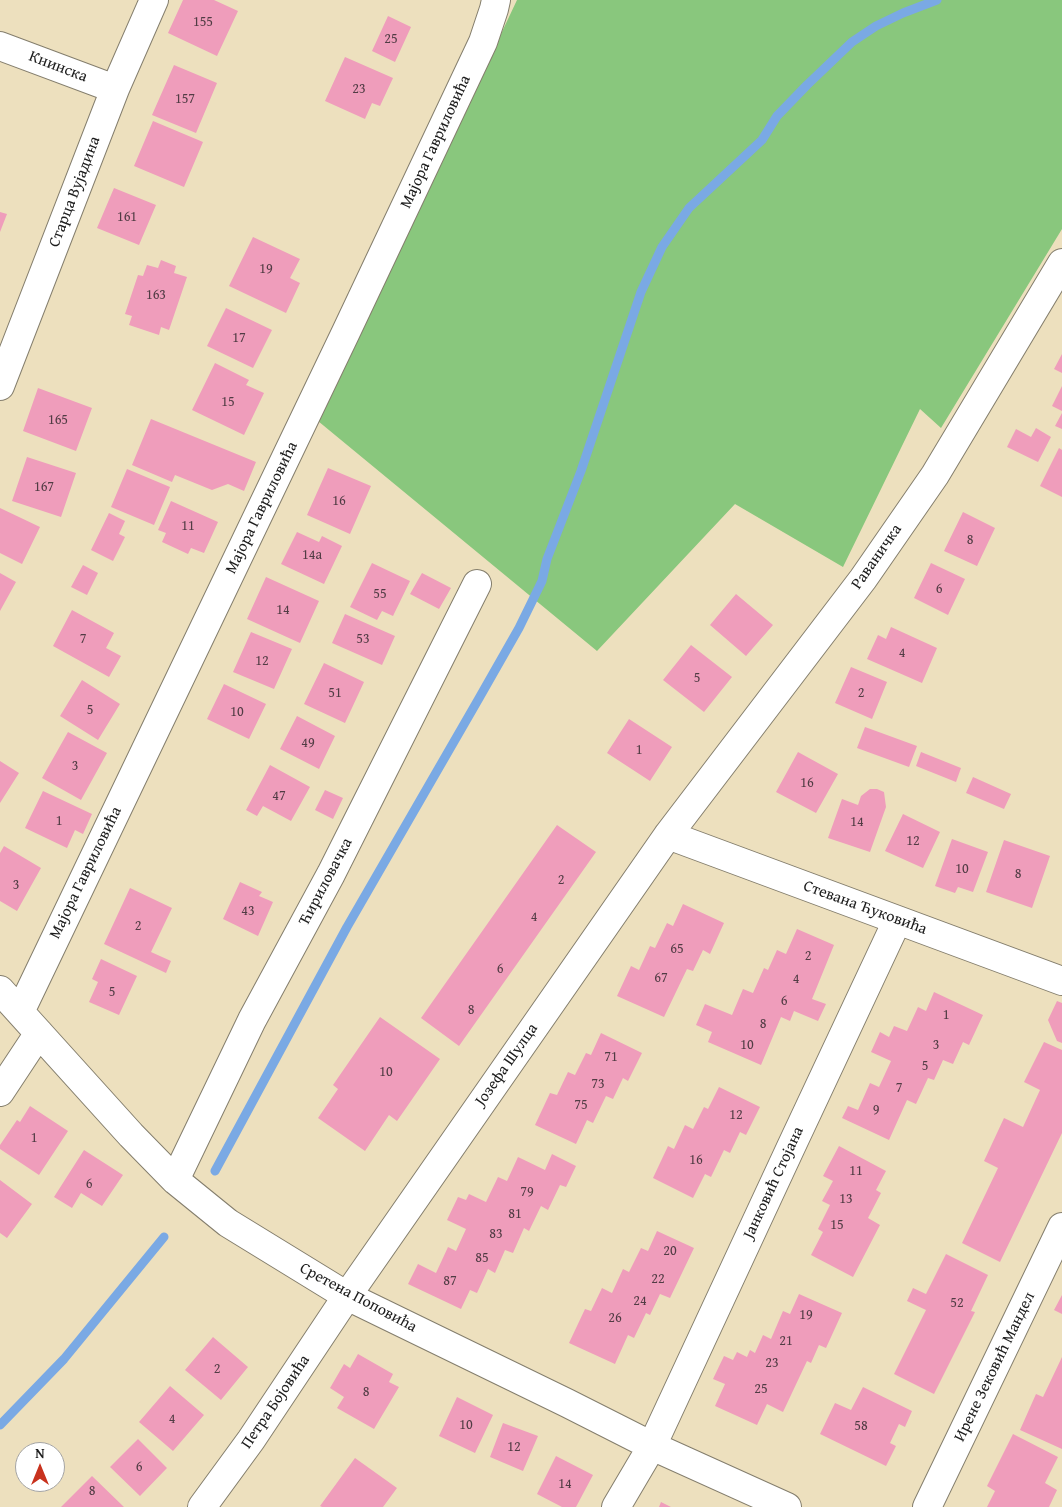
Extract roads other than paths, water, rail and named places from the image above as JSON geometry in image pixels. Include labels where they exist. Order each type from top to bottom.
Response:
[{"type":"street","name":"Старца Вујадина","points":[[0,386],[115,89],[154,0]]},
{"type":"street","name":"Мајора Гавриловића","points":[[20,1012],[421,174],[483,42],[496,0]]},
{"type":"street","name":"Книнска","points":[[0,46],[115,89]]},
{"type":"street","name":"Раваничка","points":[[668,835],[863,580],[935,475],[1062,263]]},
{"type":"street","name":"Ћириловачка","points":[[175,1180],[252,1020],[331,874],[476,584]]},
{"type":"street","name":"Стевана Ћуковића","points":[[668,835],[1062,981]]},
{"type":"street","name":"Јозефа Шулца","points":[[347,1296],[668,835]]},
{"type":"street","name":"Јанковић Стојана","points":[[616,1507],[652,1446],[898,921]]},
{"type":"street","name":"Сретена Поповића","points":[[0,990],[131,1135],[175,1180],[228,1223],[347,1296],[652,1446],[787,1507]]},
{"type":"street","points":[[0,1092],[40,1033]]},
{"type":"street","name":"Ирене Зековић Мандел","points":[[927,1507],[1062,1227]]},
{"type":"street","name":"Петра Бојовића","points":[[202,1507],[251,1440],[347,1296]]},
{"type":"waterway","points":[[215,1171],[347,927],[519,628],[542,581],[547,559],[581,471],[641,292],[662,247],[689,208],[762,140],[777,116],[852,42],[876,26],[937,0]]},
{"type":"waterway","points":[[0,1425],[64,1359],[164,1237]]}]
